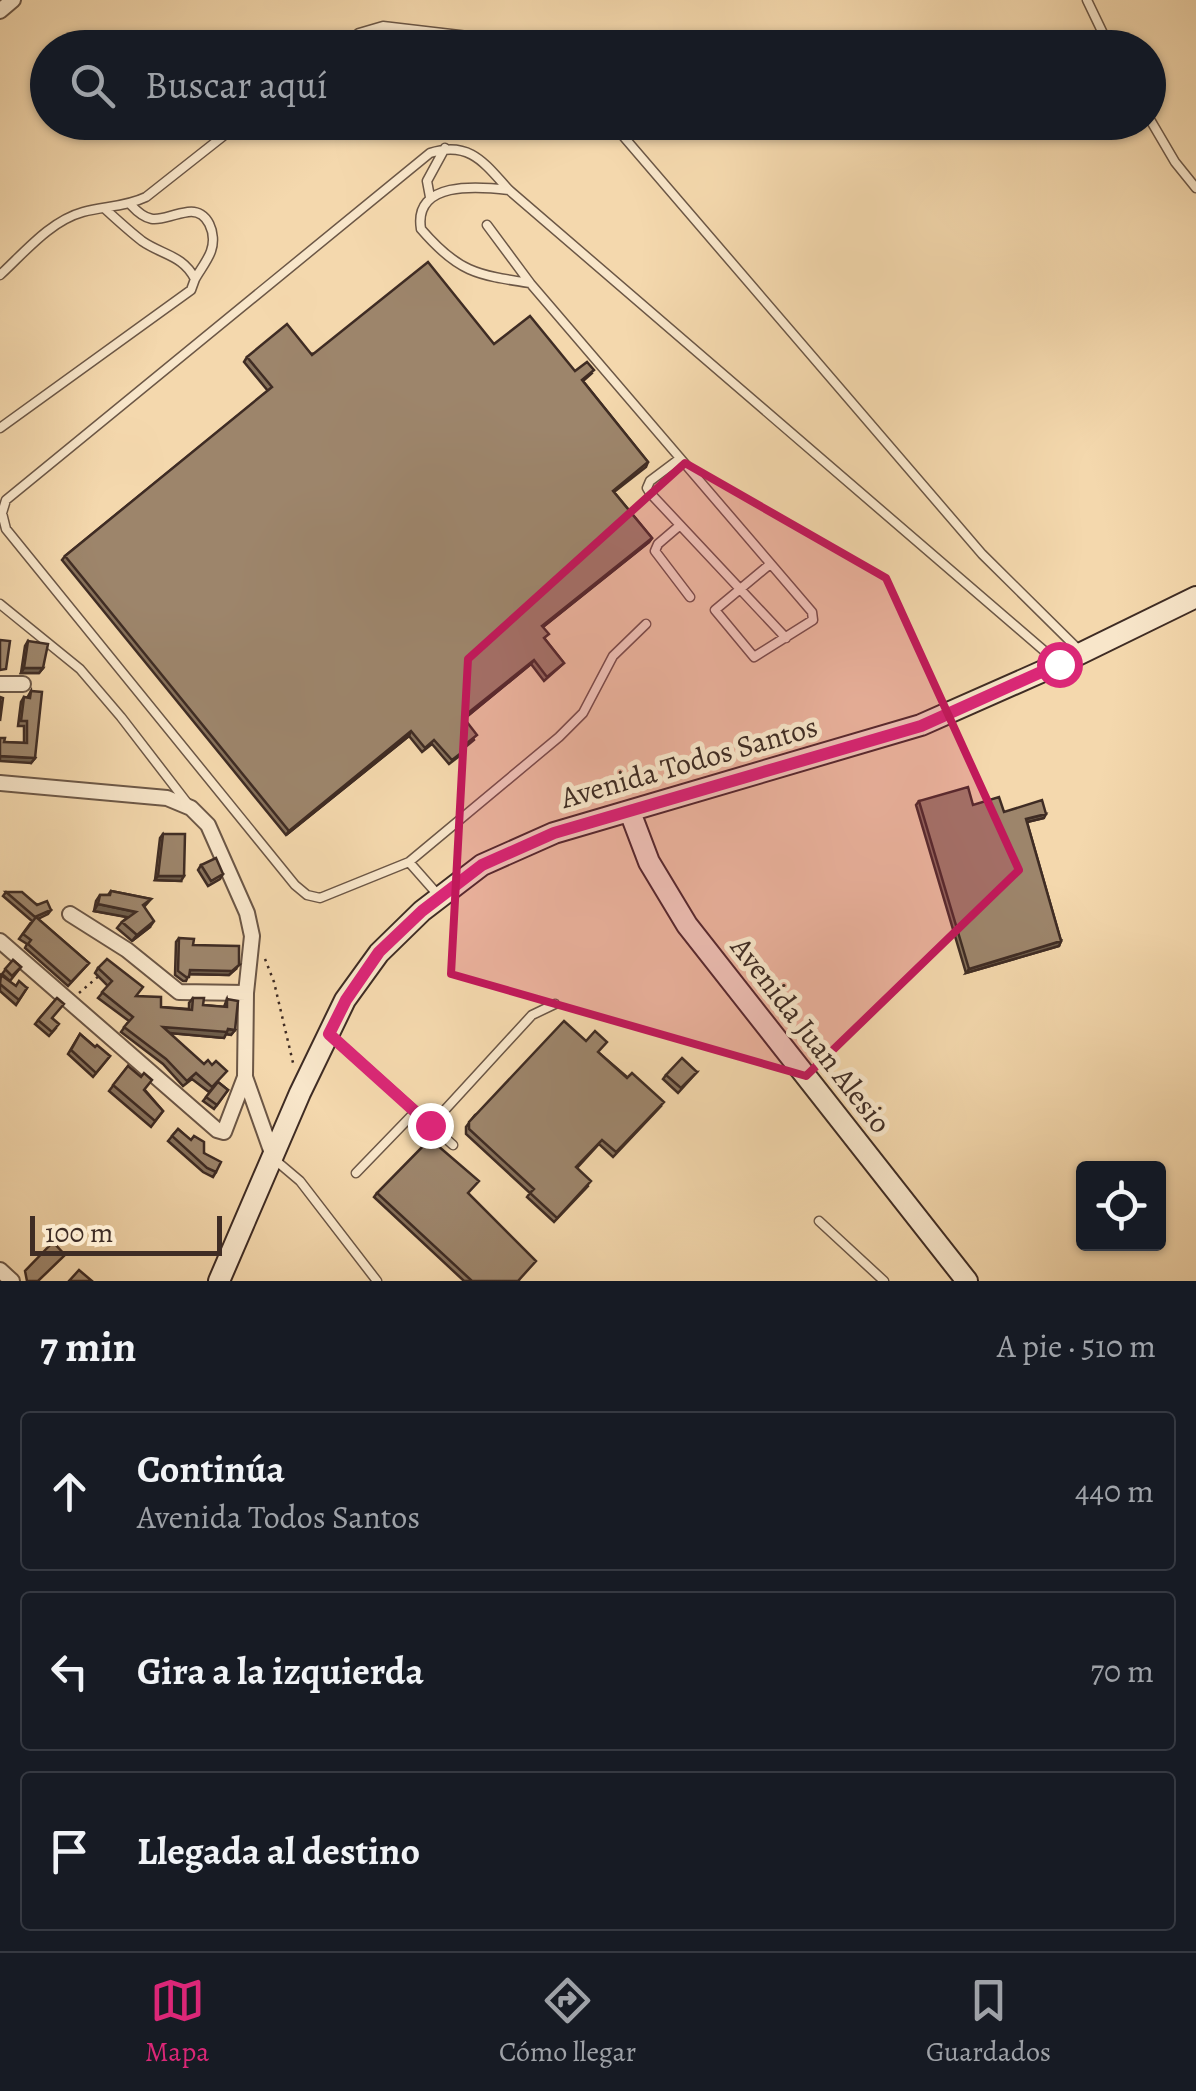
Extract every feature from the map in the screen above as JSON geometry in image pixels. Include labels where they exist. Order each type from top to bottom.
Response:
[{"type":"street","points":[[0,10],[13,0]]},
{"type":"street","name":"Avenida Todos Santos","points":[[220,1281],[300,1093],[346,1000],[379,952],[482,865],[554,833],[921,726],[1196,596]]},
{"type":"street","points":[[0,684],[23,684]]},
{"type":"street","points":[[0,783],[167,798],[190,808],[208,826],[252,936],[246,993],[245,1077],[224,1132],[217,1130],[0,941]]},
{"type":"street","name":"Avenida Juan Alesio","points":[[630,812],[649,862],[687,925],[967,1281]]},
{"type":"street","points":[[70,914],[127,950],[178,992],[246,993]]},
{"type":"street","points":[[245,1077],[274,1158]]},
{"type":"street","points":[[0,1270],[12,1281]]},
{"type":"lane","points":[[1087,0],[1101,30]]},
{"type":"lane","points":[[370,30],[383,26],[417,30]]},
{"type":"lane","points":[[0,276],[54,226],[81,212],[131,204],[146,197],[218,140]]},
{"type":"lane","points":[[626,140],[982,554],[1082,653]]},
{"type":"lane","points":[[1162,140],[1196,188]]},
{"type":"lane","points":[[430,197],[428,181],[445,148]]},
{"type":"lane","points":[[646,624],[612,656],[583,713],[410,862],[320,898],[307,895],[6,529],[2,513],[6,500],[430,152],[460,149],[478,157],[509,190],[1059,664]]},
{"type":"lane","points":[[509,190],[476,186],[430,197],[421,206],[420,229],[471,272],[530,283]]},
{"type":"lane","points":[[0,428],[191,290],[212,250],[212,229],[206,218],[192,211],[154,220],[142,216],[131,204]]},
{"type":"lane","points":[[104,208],[146,243],[179,258],[195,278]]},
{"type":"lane","points":[[487,225],[530,283],[678,460],[815,617],[757,656],[752,655],[716,610],[769,565]]},
{"type":"lane","points":[[678,460],[647,488],[786,638]]},
{"type":"lane","points":[[679,526],[655,551],[690,597]]},
{"type":"lane","points":[[0,604],[80,669],[190,808]]},
{"type":"lane","points":[[410,862],[440,897]]},
{"type":"lane","points":[[430,1125],[532,1014],[555,1004]]},
{"type":"lane","points":[[329,1034],[453,1145]]},
{"type":"lane","points":[[356,1173],[415,1112]]},
{"type":"lane","points":[[274,1158],[300,1181],[377,1281]]},
{"type":"lane","points":[[819,1222],[884,1281]]},
{"type":"path","points":[[252,936],[274,982],[300,1093]]},
{"type":"path","points":[[68,1002],[98,976]]},
{"type":"highlighted area","points":[[685,463],[886,578],[1019,870],[806,1076],[451,974],[468,659]]},
{"type":"building","points":[[428,262],[494,344],[530,316],[575,371],[587,362],[594,370],[582,380],[648,462],[613,491],[652,538],[542,626],[549,634],[544,638],[564,663],[547,677],[534,660],[463,717],[477,735],[462,747],[465,750],[452,760],[434,740],[425,748],[411,731],[289,831],[65,556],[272,387],[247,357],[287,324],[312,355]]},
{"type":"building","points":[[0,640],[10,641],[6,669],[0,670]]},
{"type":"building","points":[[28,641],[48,644],[43,668],[24,668]]},
{"type":"building","points":[[31,691],[42,692],[35,758],[0,756],[0,738],[5,738],[4,742],[27,743],[27,721],[21,721],[24,697],[30,698]]},
{"type":"building","points":[[968,787],[973,805],[999,797],[1004,812],[1042,800],[1046,814],[1026,819],[1061,941],[969,969],[919,801]]},
{"type":"building","points":[[163,834],[185,834],[184,876],[158,876]]},
{"type":"building","points":[[216,858],[223,874],[211,881],[201,865]]},
{"type":"building","points":[[111,891],[151,899],[143,905],[154,921],[137,935],[122,922],[136,912],[98,904],[100,895],[110,895]]},
{"type":"building","points":[[6,892],[22,892],[37,905],[47,901],[51,910],[35,917]]},
{"type":"building","points":[[36,917],[89,963],[71,982],[28,944],[31,940],[23,934]]},
{"type":"building","points":[[179,938],[194,939],[193,945],[239,946],[239,965],[232,971],[190,970],[186,977],[178,971]]},
{"type":"building","points":[[107,959],[143,987],[136,996],[161,997],[161,1007],[192,1010],[193,998],[204,998],[203,1005],[227,1007],[227,999],[238,1001],[235,1030],[163,1027],[204,1064],[216,1061],[227,1071],[212,1087],[196,1073],[187,1081],[166,1059],[124,1027],[133,1017],[102,992],[112,981],[98,968]]},
{"type":"building","points":[[13,960],[21,967],[12,976],[5,969]]},
{"type":"building","points":[[1,975],[16,986],[19,981],[27,988],[19,1000],[0,984]]},
{"type":"building","points":[[57,998],[64,1004],[52,1018],[59,1024],[52,1032],[38,1020]]},
{"type":"building","points":[[564,1021],[586,1041],[595,1031],[607,1042],[598,1052],[627,1078],[632,1073],[664,1102],[616,1152],[602,1140],[576,1167],[591,1181],[557,1218],[530,1193],[534,1189],[469,1129],[469,1122]]},
{"type":"building","points":[[80,1034],[110,1056],[96,1073],[71,1050]]},
{"type":"building","points":[[682,1058],[697,1072],[681,1088],[666,1075]]},
{"type":"building","points":[[128,1066],[152,1080],[144,1090],[163,1111],[155,1121],[113,1085]]},
{"type":"building","points":[[218,1082],[228,1090],[217,1105],[206,1097]]},
{"type":"building","points":[[178,1129],[191,1140],[194,1136],[204,1142],[204,1153],[221,1162],[216,1172],[172,1136]]},
{"type":"building","points":[[430,1139],[479,1181],[468,1193],[536,1261],[518,1281],[472,1281],[377,1193]]},
{"type":"building","points":[[53,1242],[65,1255],[38,1281],[27,1281],[25,1271]]},
{"type":"building","points":[[79,1270],[92,1281],[69,1281]]},
{"type":"route","points":[[430,1125],[329,1034],[346,1000],[379,952],[422,911],[482,865],[554,833],[921,726],[1059,664]]}]
